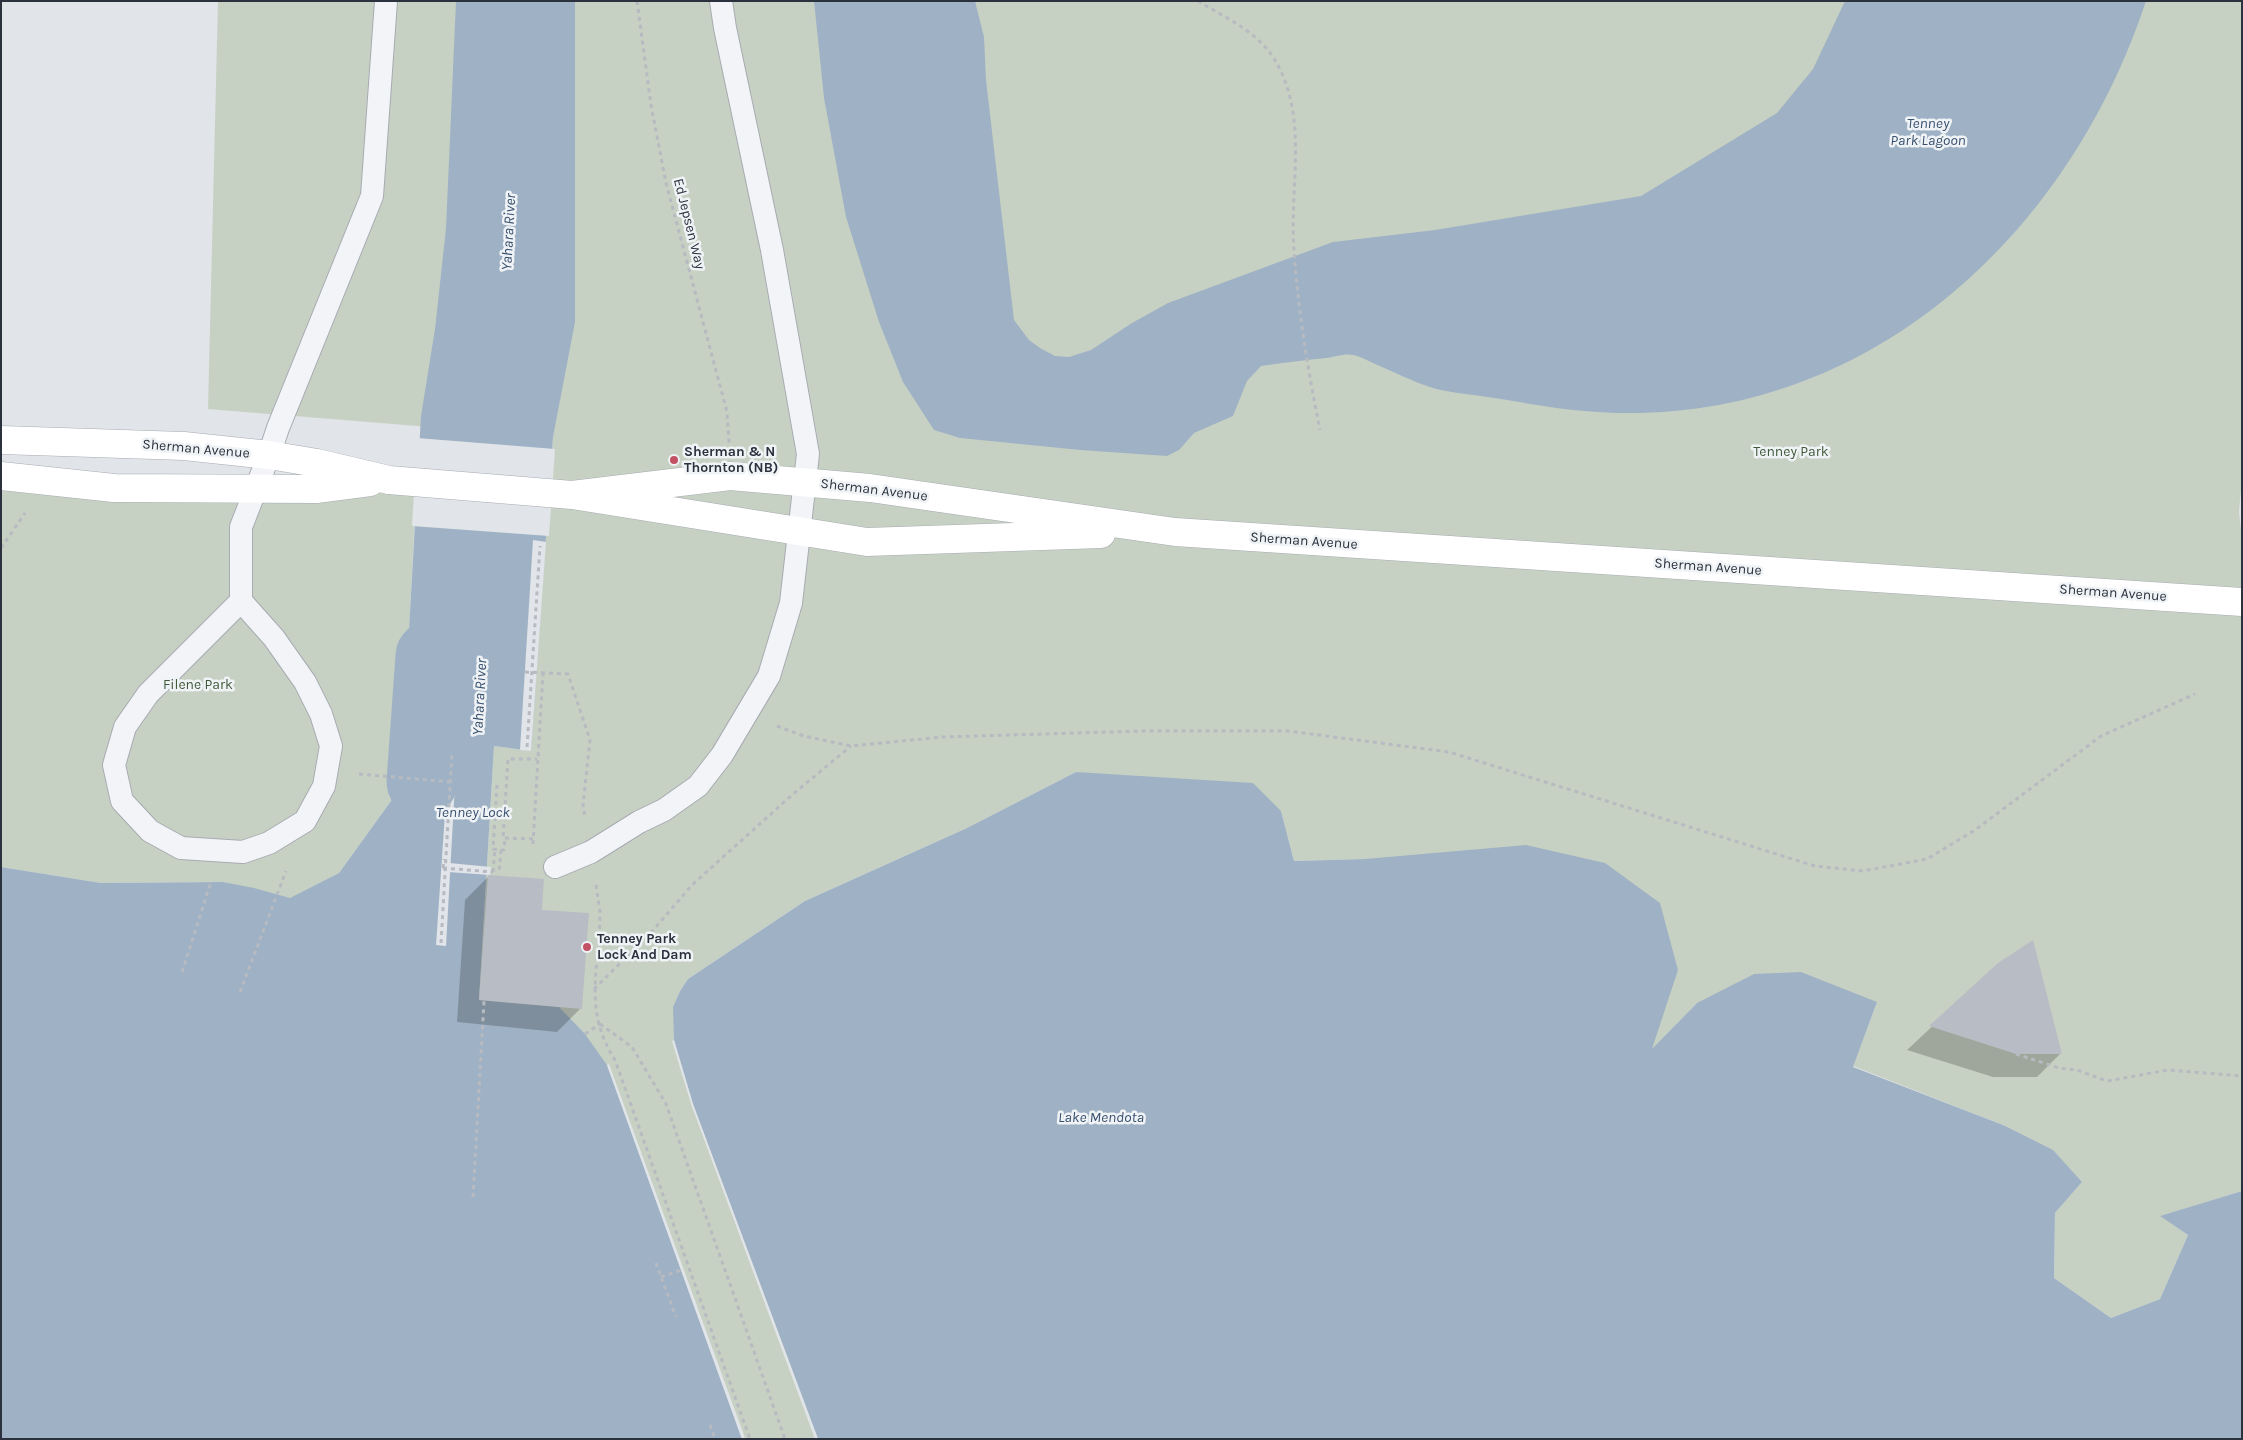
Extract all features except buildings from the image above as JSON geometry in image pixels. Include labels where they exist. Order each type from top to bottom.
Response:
[{"type":"street","name":"Sherman Avenue","points":[[1,440],[184,446],[269,456],[317,463],[389,480],[572,495],[867,542],[1175,532]]},
{"type":"street","name":"Sherman Avenue","points":[[1,476],[114,488],[316,490],[389,480]]},
{"type":"street","name":"Sherman Avenue","points":[[572,495],[730,476],[870,488],[1175,532],[2242,602]]},
{"type":"lane","points":[[241,601],[148,694],[125,727],[114,765],[122,801],[150,831],[181,848],[243,852],[269,843],[306,821],[324,786],[331,746],[321,714],[305,682],[279,646],[241,601],[241,527],[278,428],[372,196],[386,1]]},
{"type":"lane","points":[[555,867],[590,852],[639,822],[664,810],[698,786],[722,756],[769,676],[791,603],[808,454],[772,250],[721,1]]},
{"type":"path","name":"Ed Jepsen Way","points":[[637,1],[652,105],[666,183],[727,412],[730,450]]},
{"type":"path","points":[[1198,1],[1248,31],[1273,57],[1288,89],[1295,134],[1294,249],[1308,372],[1320,430]]},
{"type":"path","points":[[1,548],[25,513]]},
{"type":"path","points":[[527,746],[540,546]]},
{"type":"path","points":[[525,672],[568,674],[590,740],[583,805]]},
{"type":"path","points":[[544,673],[537,759],[532,867],[555,867]]},
{"type":"path","points":[[748,711],[771,724],[804,736],[852,746],[942,737],[1143,731],[1288,731],[1449,752],[1815,866],[1863,871],[1927,860],[1975,830],[2101,736],[2195,694]]},
{"type":"path","points":[[594,989],[649,935],[692,885],[792,795],[852,746]]},
{"type":"path","points":[[441,943],[452,752]]},
{"type":"path","points":[[499,873],[501,850],[504,850],[505,838],[503,838],[508,759],[537,759]]},
{"type":"path","points":[[394,778],[451,782]]},
{"type":"path","points":[[497,785],[493,849],[501,850]]},
{"type":"path","points":[[505,838],[533,839]]},
{"type":"path","points":[[446,846],[443,868],[493,872],[496,849]]},
{"type":"path","points":[[182,972],[212,882]]},
{"type":"path","points":[[240,992],[277,895]]},
{"type":"path","points":[[600,911],[594,989],[604,1042],[615,1060],[750,1439]]},
{"type":"path","points":[[474,1197],[484,1001]]},
{"type":"path","points":[[585,1034],[600,1024]]},
{"type":"path","points":[[600,1024],[632,1047],[666,1104],[785,1439]]},
{"type":"path","points":[[2016,1054],[2059,1068],[2077,1070],[2107,1082],[2168,1070],[2242,1076]]},
{"type":"path","points":[[656,1263],[676,1318]]},
{"type":"path","points":[[661,1277],[681,1270]]},
{"type":"path","points":[[710,1425],[715,1439]]},
{"type":"green space","name":"Tenney Park","points":[[218,1],[2242,1],[2242,478],[2239,512],[2242,538],[2242,1191],[2161,1216],[2188,1235],[2160,1299],[2111,1318],[2054,1278],[2055,1213],[2082,1182],[2003,1125],[1853,1066],[1877,1002],[1697,1003],[1652,1050],[1365,859],[1294,861],[1281,811],[1076,772],[967,828],[805,901],[688,979],[680,991],[673,1007],[818,1439],[742,1439],[607,1065],[479,1000],[494,746],[531,751],[553,437],[208,409]]},
{"type":"green space","name":"Filene Park","points":[[1,476],[417,476],[401,787],[339,873],[290,899],[223,882],[101,883],[1,867]]},
{"type":"water","name":"Tenney Lock","points":[[456,1],[575,1],[575,322],[553,437],[531,751],[494,746],[479,1000],[559,1007],[585,1034],[607,1065],[742,1439],[1,1439],[1,867],[101,883],[223,882],[290,898],[339,873],[401,787],[401,781],[447,784],[436,945],[446,946],[457,748],[449,748],[447,776],[428,775],[429,753],[422,753],[420,773],[401,772],[421,416],[435,329],[446,228]]},
{"type":"water","name":"Tenney Park Lagoon","points":[[814,1],[975,1],[984,37],[986,80],[1014,320],[1029,340],[1040,348],[1055,356],[1069,357],[1091,350],[1132,323],[1168,303],[1333,242],[1435,230],[1641,196],[1777,113],[1813,69],[1845,1],[2146,1],[2109,91],[2060,174],[2001,248],[1931,310],[1853,359],[1766,394],[1673,411],[1573,410],[1446,391],[1418,383],[1363,358],[1350,355],[1261,366],[1247,381],[1233,416],[1194,433],[1179,450],[1167,456],[1080,450],[960,438],[934,430],[903,382],[879,322],[846,217],[824,98]]},
{"type":"water","name":"Lake Mendota","points":[[1076,772],[1253,783],[1281,811],[1294,861],[1365,859],[1526,845],[1605,863],[1660,903],[1678,970],[1652,1049],[1697,1003],[1754,974],[1801,972],[1877,1002],[1853,1067],[2003,1125],[2053,1150],[2082,1182],[2055,1213],[2054,1278],[2111,1318],[2160,1299],[2188,1235],[2160,1216],[2242,1191],[2242,1439],[818,1439],[693,1104],[674,1040],[673,1007],[688,979],[805,901],[967,828]]},
{"type":"pier","points":[[417,438],[555,449],[549,536],[412,526]]},
{"type":"pier","points":[[533,540],[546,542],[531,751],[520,750]]},
{"type":"pier","points":[[449,863],[491,867],[490,875],[448,872]]},
{"type":"pier","points":[[674,1040],[693,1104],[818,1439],[815,1439],[691,1104],[672,1041]]},
{"type":"pier","points":[[609,1064],[745,1439],[742,1439],[607,1065]]},
{"type":"waterway","name":"Yahara River","points":[[422,782],[431,656]]},
{"type":"place","name":"Sherman & N Thornton (NB)","points":[[674,460]]},
{"type":"place","name":"Tenney Park Lock And Dam","points":[[587,947]]}]
